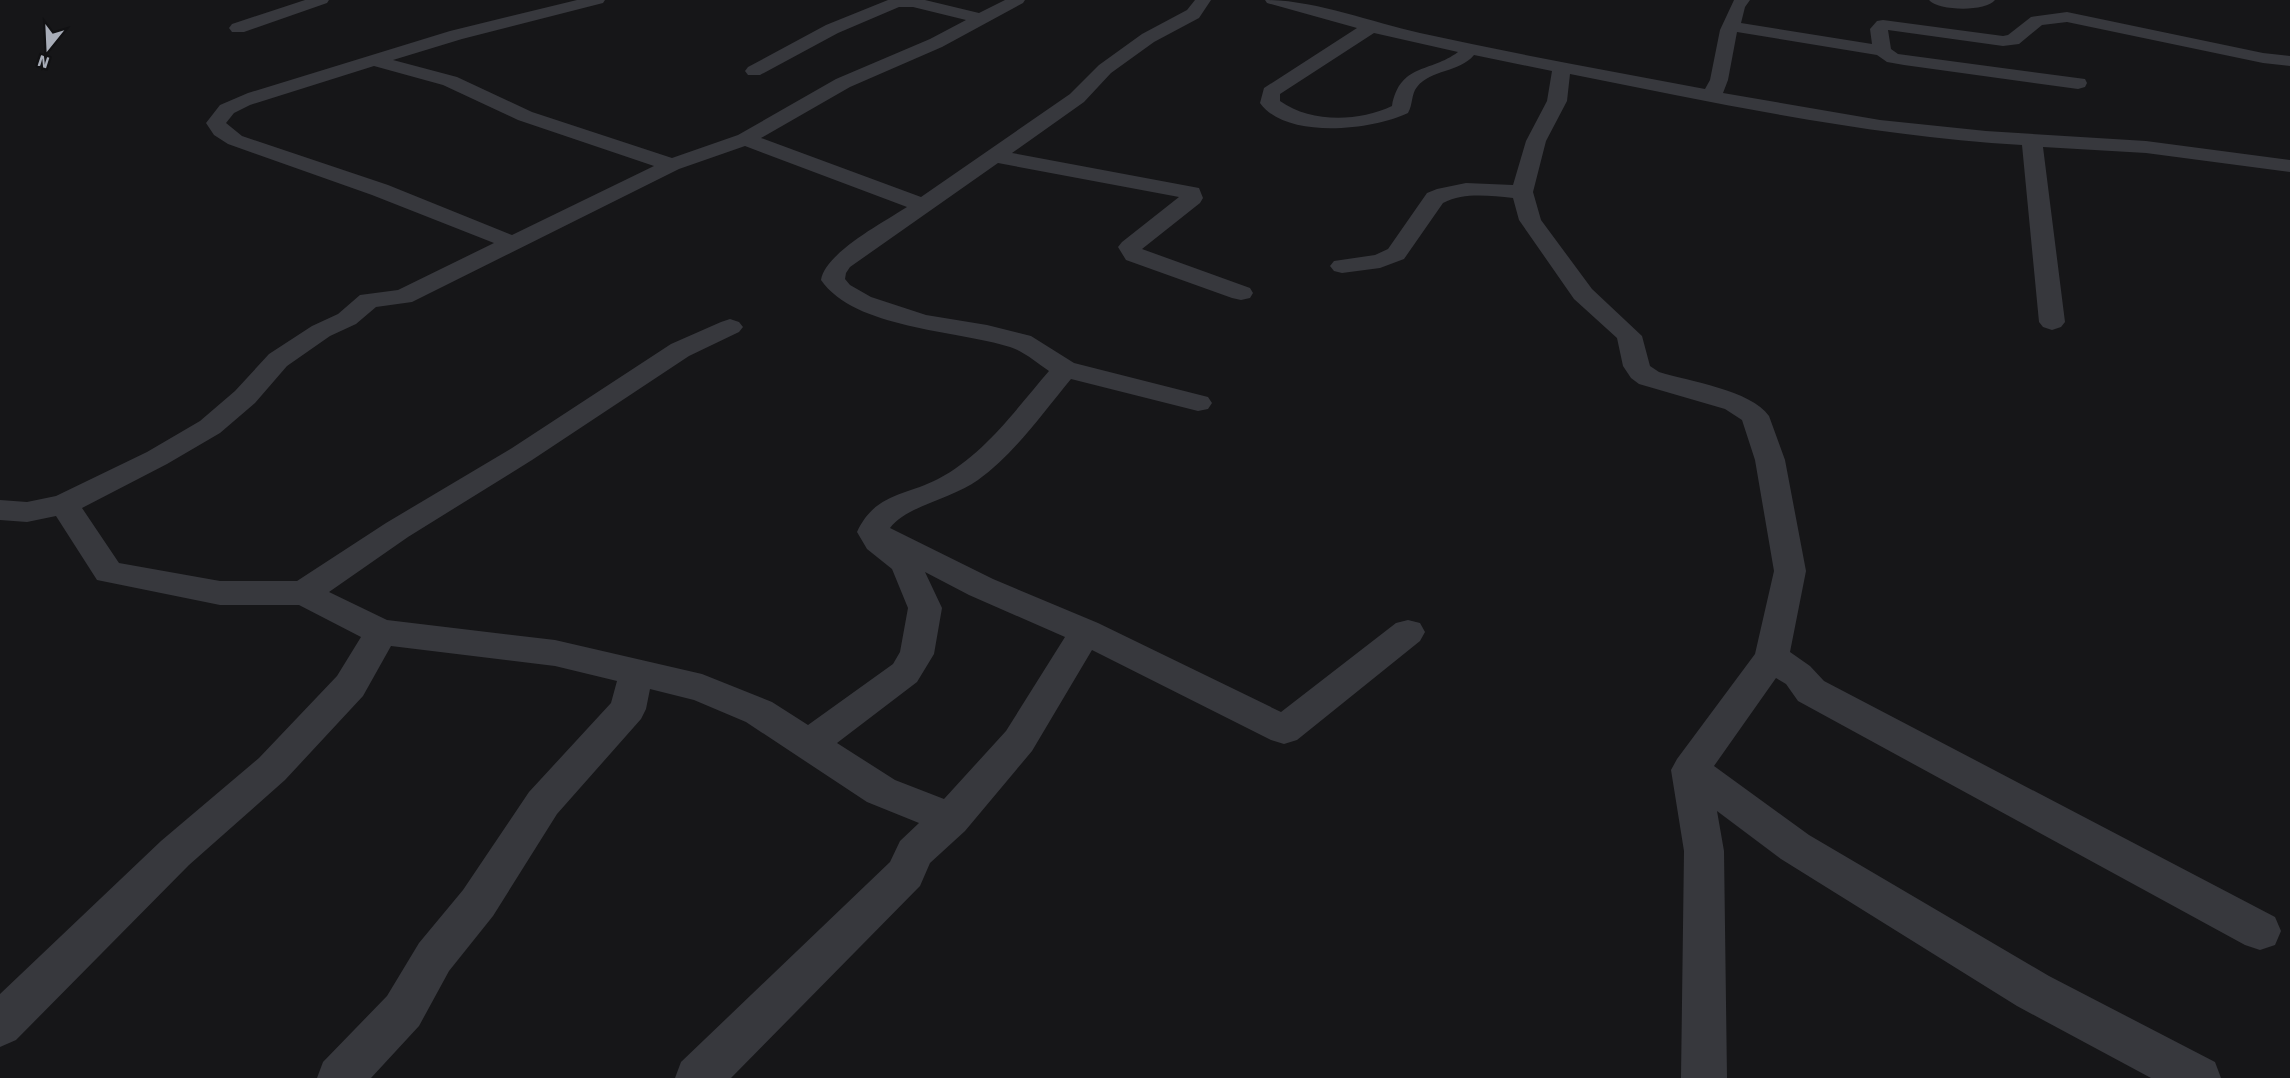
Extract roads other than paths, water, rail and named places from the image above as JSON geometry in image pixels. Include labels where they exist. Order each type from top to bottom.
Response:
[{"type":"street","points":[[238,28],[321,0]]},
{"type":"street","points":[[513,243],[380,190],[235,140],[220,131],[216,123],[219,116],[239,102],[456,35],[597,0]]},
{"type":"street","points":[[0,510],[27,512],[64,504],[86,495],[210,427],[244,397],[278,360],[321,331],[347,319],[369,300],[404,297],[672,165],[745,139],[843,83],[936,43],[1017,0]]},
{"type":"street","points":[[1198,403],[1065,369],[1022,342],[987,333],[921,322],[862,302],[841,290],[833,280],[834,272],[842,262],[1077,98],[1105,69],[1148,38],[1193,14],[1203,0]]},
{"type":"street","points":[[1273,0],[1339,10],[1371,27],[1470,49],[1711,97],[1880,126],[2146,147],[2290,166]]},
{"type":"street","points":[[1937,0],[1979,4],[1987,0]]},
{"type":"street","points":[[1711,97],[1719,80],[1738,1]]},
{"type":"street","points":[[754,71],[832,29],[897,2],[913,2],[981,19]]},
{"type":"street","points":[[1882,51],[1879,29],[1883,25],[2003,41],[2013,40],[2037,21],[2067,17],[2263,58],[2290,61]]},
{"type":"street","points":[[1731,26],[1882,51],[1893,58],[1904,60],[2078,83]]},
{"type":"street","points":[[1371,27],[1271,92],[1270,103],[1277,109],[1309,119],[1350,124],[1383,118],[1401,109],[1405,90],[1415,76],[1464,59],[1470,49]]},
{"type":"street","points":[[372,60],[450,81],[525,116],[672,165]]},
{"type":"street","points":[[1562,68],[1557,101],[1536,141],[1521,192],[1530,220],[1583,294],[1629,336],[1636,366],[1640,372],[1650,378],[1735,403],[1755,416],[1770,460],[1790,572],[1772,657],[1690,770],[1704,851],[1704,1078]]},
{"type":"street","points":[[745,139],[923,205]]},
{"type":"street","points":[[2032,139],[2052,322]]},
{"type":"street","points":[[996,156],[1191,193],[1192,198],[1130,247],[1134,255],[1241,293]]},
{"type":"street","points":[[1342,266],[1380,261],[1396,254],[1434,198],[1444,192],[1461,190],[1521,192]]},
{"type":"street","points":[[304,593],[397,530],[522,454],[680,350],[730,327]]},
{"type":"street","points":[[808,744],[905,673],[916,654],[925,608],[905,563],[878,542],[873,532],[876,522],[891,510],[952,484],[976,467],[1009,434],[1065,369]]},
{"type":"street","points":[[64,504],[108,572],[220,593],[304,593],[381,632],[555,652],[702,688],[759,712],[881,791],[951,819]]},
{"type":"street","points":[[873,532],[981,587],[1086,632],[1284,730],[1408,632]]},
{"type":"street","points":[[0,1025],[175,853],[272,769],[350,686],[381,632]]},
{"type":"street","points":[[698,1078],[906,873],[914,853],[951,819],[1019,741],[1086,632]]},
{"type":"street","points":[[1772,657],[1798,675],[1811,691],[2260,931]]},
{"type":"street","points":[[340,1078],[403,1011],[434,957],[478,903],[543,803],[628,709],[636,673]]},
{"type":"street","points":[[1690,770],[1815,859],[2032,991],[2198,1078]]}]
